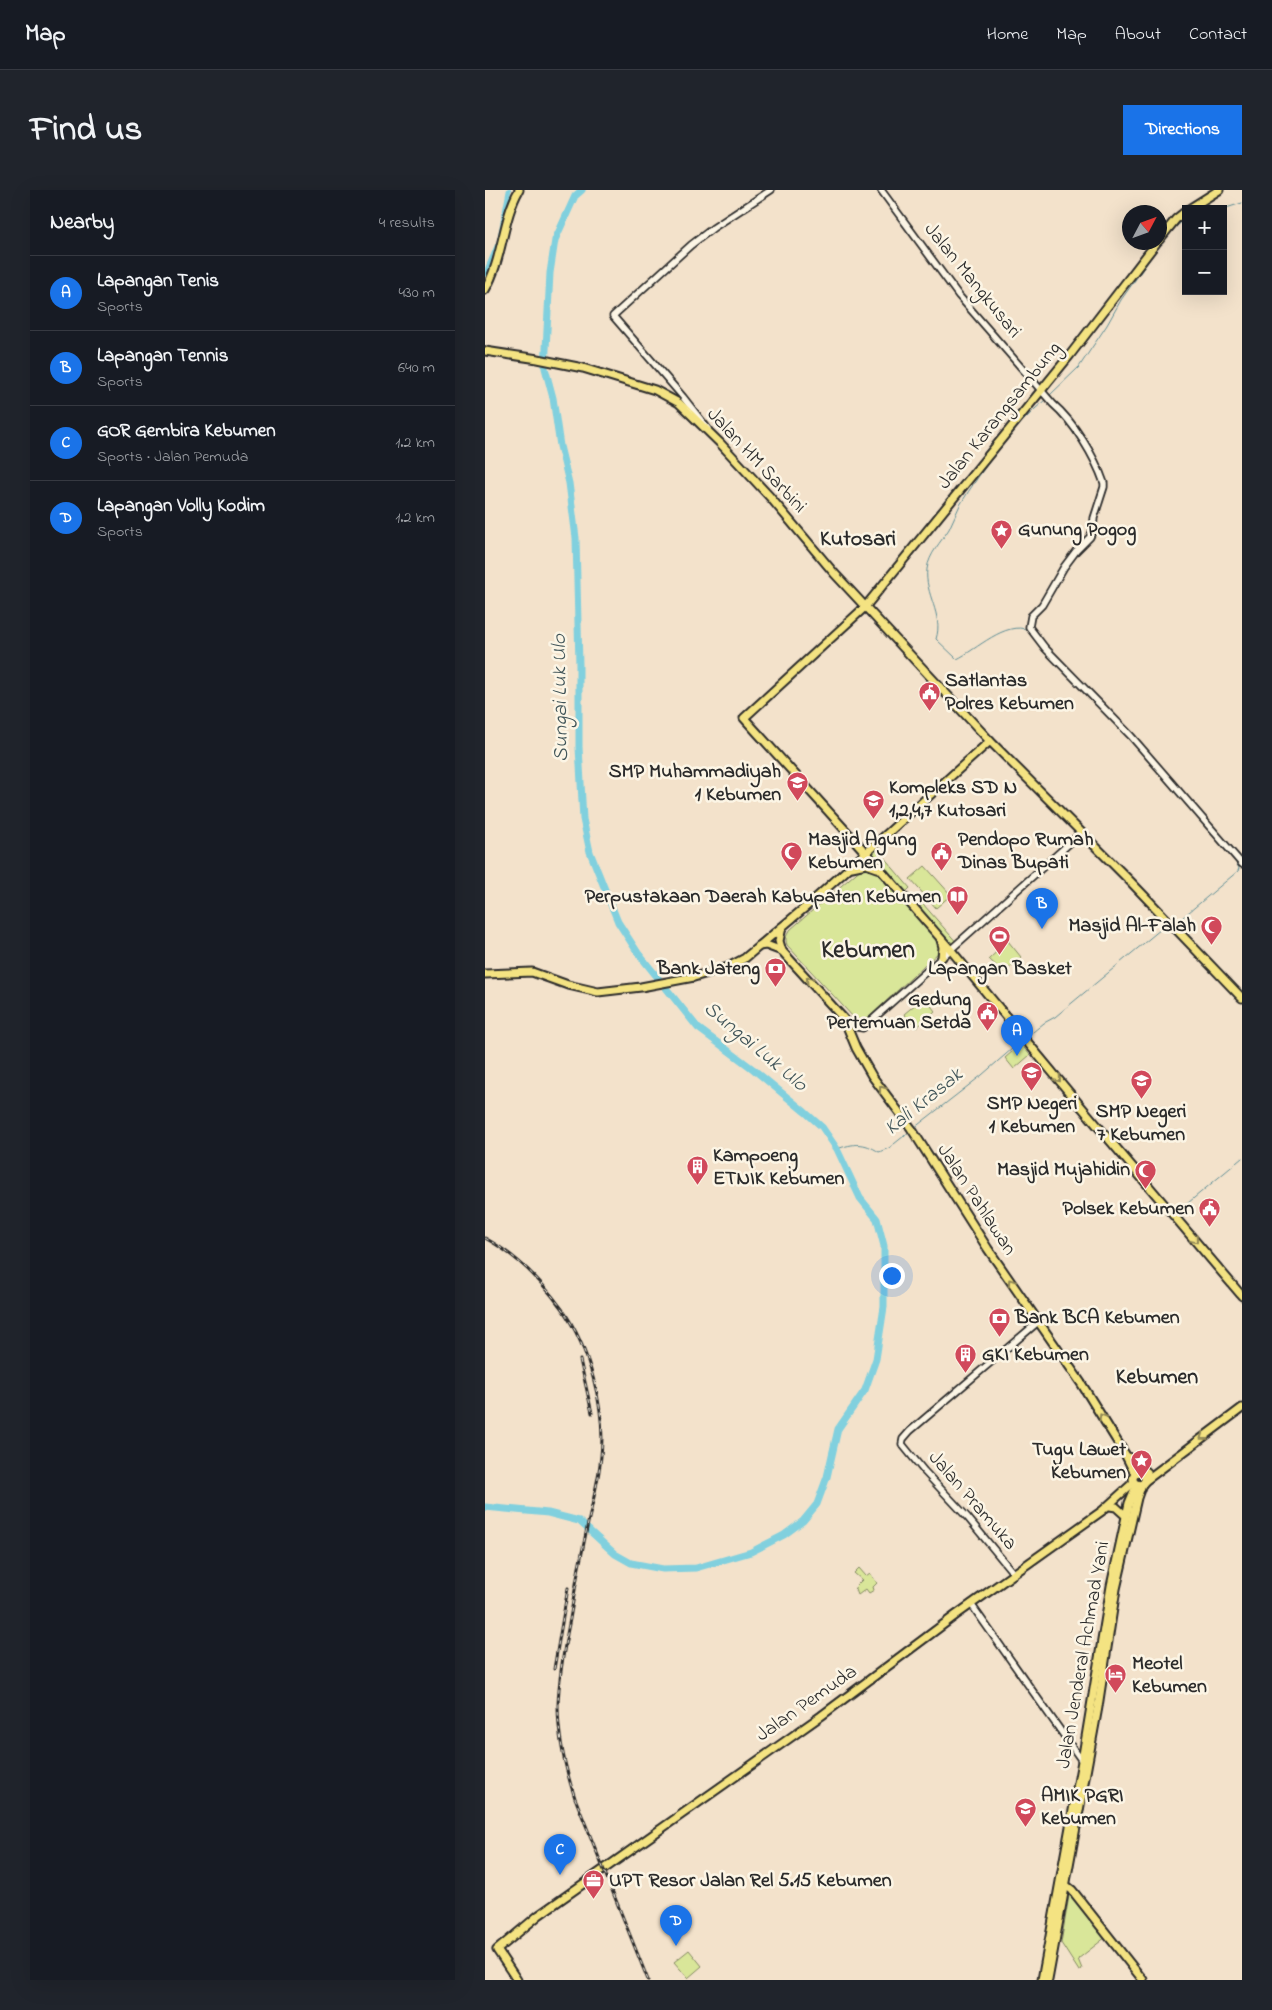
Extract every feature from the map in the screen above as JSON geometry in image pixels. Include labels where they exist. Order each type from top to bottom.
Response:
[{"type":"main road","points":[[485,290],[501,250],[515,198],[519,190]]},
{"type":"main road","name":"Jalan Karangsambung","points":[[1195,205],[1219,190]]},
{"type":"main road","name":"Jalan Karangsambung","points":[[1167,229],[1182,214]]},
{"type":"main road","name":"Jalan Karangsambung","points":[[866,853],[744,718],[865,607],[1045,395],[1151,250]]},
{"type":"main road","name":"Jalan HM Sarbini","points":[[485,351],[567,365],[664,394],[679,403],[770,497],[865,607],[990,741],[1242,998]]},
{"type":"main road","points":[[485,974],[532,972],[590,992],[641,987],[694,977],[728,967],[745,958],[782,928],[990,741]]},
{"type":"main road","points":[[866,853],[960,960],[1242,1296]]},
{"type":"main road","points":[[849,868],[866,864],[881,870]]},
{"type":"main road","points":[[782,928],[779,941],[782,951]]},
{"type":"main road","points":[[940,938],[943,947],[942,957]]},
{"type":"main road","points":[[759,946],[766,945],[782,951]]},
{"type":"main road","name":"Jalan Pahlawan","points":[[782,951],[844,1019],[851,1031],[856,1048],[873,1076],[912,1130],[988,1249],[1081,1383],[1125,1454],[1138,1481]]},
{"type":"main road","points":[[1102,1511],[1138,1481],[1155,1473],[1242,1408]]},
{"type":"main road","points":[[1125,1454],[1142,1469],[1155,1473]]},
{"type":"main road","name":"Jalan Pemuda","points":[[517,1980],[497,1950],[539,1915],[821,1716],[971,1604],[1102,1511],[1138,1481]]},
{"type":"main road","name":"Jalan Jenderal Achmad Yani","points":[[1065,1882],[1111,1586],[1129,1503],[1138,1481]]},
{"type":"main road","name":"Jalan Jenderal Achmad Yani","points":[[1042,1980],[1065,1882],[1098,1707],[1116,1589],[1137,1498],[1138,1481]]},
{"type":"main road","points":[[1110,1506],[1116,1507],[1126,1516]]},
{"type":"main road","points":[[1065,1882],[1143,1980]]},
{"type":"main road","points":[[1048,1980],[1057,1915]]},
{"type":"street","points":[[710,433],[706,425],[683,397],[613,316],[691,245],[713,228],[771,190]]},
{"type":"street","name":"Jalan Mangkusari","points":[[881,190],[959,296],[1061,411],[1081,439],[1101,475],[1105,487],[1094,518],[1090,537],[1075,551],[1064,567],[1042,605],[1031,616],[1029,627],[1045,648],[1131,736],[1242,864]]},
{"type":"street","points":[[844,1019],[857,1027],[863,1028],[1081,833]]},
{"type":"street","name":"Jalan Pramuka","points":[[1014,1574],[972,1523],[901,1444],[910,1431],[1038,1322]]},
{"type":"street","points":[[971,1604],[1083,1761]]},
{"type":"green space","points":[[876,848],[910,888],[903,895],[871,858]]},
{"type":"green space","points":[[925,866],[951,895],[936,908],[910,879]]},
{"type":"green space","points":[[863,867],[871,868],[876,872],[940,943],[940,951],[869,1017],[859,1020],[854,1018],[787,945],[786,938],[791,929]]},
{"type":"green space","points":[[923,904],[958,944],[953,949],[916,910]]},
{"type":"green space","points":[[1008,941],[1021,957],[1004,973],[989,959]]},
{"type":"green space","points":[[923,998],[935,1011],[916,1028],[904,1014]]},
{"type":"green space","points":[[1021,1044],[1030,1055],[1014,1069],[1005,1058]]},
{"type":"green space","points":[[859,1568],[866,1576],[870,1573],[877,1583],[873,1587],[874,1590],[869,1593],[866,1589],[858,1595],[855,1587],[862,1580],[854,1573]]},
{"type":"green space","points":[[1070,1890],[1106,1937],[1078,1959],[1082,1969],[1079,1971],[1061,1943]]},
{"type":"green space","points":[[689,1950],[702,1966],[688,1978],[674,1962]]},
{"type":"waterway","points":[[485,274],[499,241],[509,190]]},
{"type":"waterway","name":"Sungai Luk Ulo","points":[[485,1507],[548,1513],[579,1521],[615,1554],[631,1563],[663,1569],[696,1568],[751,1552],[784,1535],[803,1521],[817,1504],[827,1477],[838,1429],[865,1390],[876,1359],[884,1307],[884,1246],[877,1219],[860,1198],[837,1149],[822,1127],[805,1112],[753,1069],[698,1028],[638,953],[618,922],[590,852],[583,819],[579,747],[576,538],[569,483],[560,446],[553,398],[545,368],[550,273],[555,240],[575,196],[582,190]]},
{"type":"waterway","points":[[1227,208],[1242,203]]},
{"type":"waterway","points":[[1168,234],[1182,222]]},
{"type":"waterway","points":[[1049,396],[1079,367],[1121,300],[1156,250]]},
{"type":"waterway","points":[[1028,630],[1019,628],[1001,632],[957,659],[936,639],[938,621],[928,587],[927,569],[933,553],[949,529],[960,505],[978,477],[1010,435],[1046,399]]},
{"type":"waterway","points":[[1155,768],[1217,839]]},
{"type":"waterway","points":[[1176,923],[1238,871],[1239,868],[1231,855]]},
{"type":"waterway","name":"Kali Krasak","points":[[1033,1032],[1055,1017],[1167,924]]},
{"type":"waterway","name":"Kali Krasak","points":[[914,1128],[982,1075],[1020,1042]]},
{"type":"waterway","name":"Kali Krasak","points":[[837,1149],[859,1144],[879,1152],[889,1148],[909,1132]]},
{"type":"waterway","points":[[1176,1213],[1242,1158]]},
{"type":"railway","points":[[485,1238],[507,1252],[527,1269],[562,1309],[572,1324],[588,1360],[598,1399],[602,1438],[600,1464],[562,1662],[559,1683],[559,1728],[565,1764],[575,1798],[648,1980]]},
{"type":"railway","points":[[580,1360],[592,1413]]},
{"type":"railway","points":[[554,1669],[568,1588]]},
{"type":"place","name":"Gunung Pogog","points":[[1002,549]]},
{"type":"place","name":"Satlantas Polres Kebumen","points":[[929,711]]},
{"type":"place","name":"SMP Muhammadiyah 1 Kebumen","points":[[797,802]]},
{"type":"place","name":"Kompleks SD N 1,2,4,7 Kutosari","points":[[873,819]]},
{"type":"place","name":"Masjid Agung Kebumen","points":[[792,871]]},
{"type":"place","name":"Pendopo Rumah Dinas Bupati","points":[[942,871]]},
{"type":"place","name":"Perpustakaan Daerah Kabupaten Kebumen","points":[[957,916]]},
{"type":"place","name":"Lapangan Tennis","points":[[1042,929]]},
{"type":"place","name":"Masjid Al-Falah","points":[[1212,945]]},
{"type":"place","name":"Lapangan Basket","points":[[1000,956]]},
{"type":"place","name":"Bank Jateng","points":[[776,988]]},
{"type":"place","name":"Gedung Pertemuan Setda","points":[[987,1031]]},
{"type":"place","name":"Lapangan Tenis","points":[[1017,1056]]},
{"type":"place","name":"SMP Negeri 1 Kebumen","points":[[1032,1091]]},
{"type":"place","name":"SMP Negeri 7 Kebumen","points":[[1141,1099]]},
{"type":"place","name":"Kampoeng ETNIK Kebumen","points":[[697,1186]]},
{"type":"place","name":"Masjid Mujahidin","points":[[1146,1189]]},
{"type":"place","name":"Polsek Kebumen","points":[[1210,1228]]},
{"type":"place","name":"Bank BCA Kebumen","points":[[999,1337]]},
{"type":"place","name":"GKI Kebumen","points":[[966,1374]]},
{"type":"place","name":"Tugu Lawet Kebumen","points":[[1142,1480]]},
{"type":"place","name":"Meotel Kebumen","points":[[1116,1694]]},
{"type":"place","name":"AMIK PGRI Kebumen","points":[[1025,1827]]},
{"type":"place","name":"GOR Gembira Kebumen","points":[[560,1875]]},
{"type":"place","name":"UPT Resor Jalan Rel 5.15 Kebumen","points":[[593,1900]]},
{"type":"place","name":"Lapangan Volly Kodim","points":[[676,1946]]},
{"type":"district","name":"Kutosari","points":[[858,540]]},
{"type":"district","name":"Kebumen","points":[[868,951]]},
{"type":"district","name":"Kebumen","points":[[1157,1378]]}]
